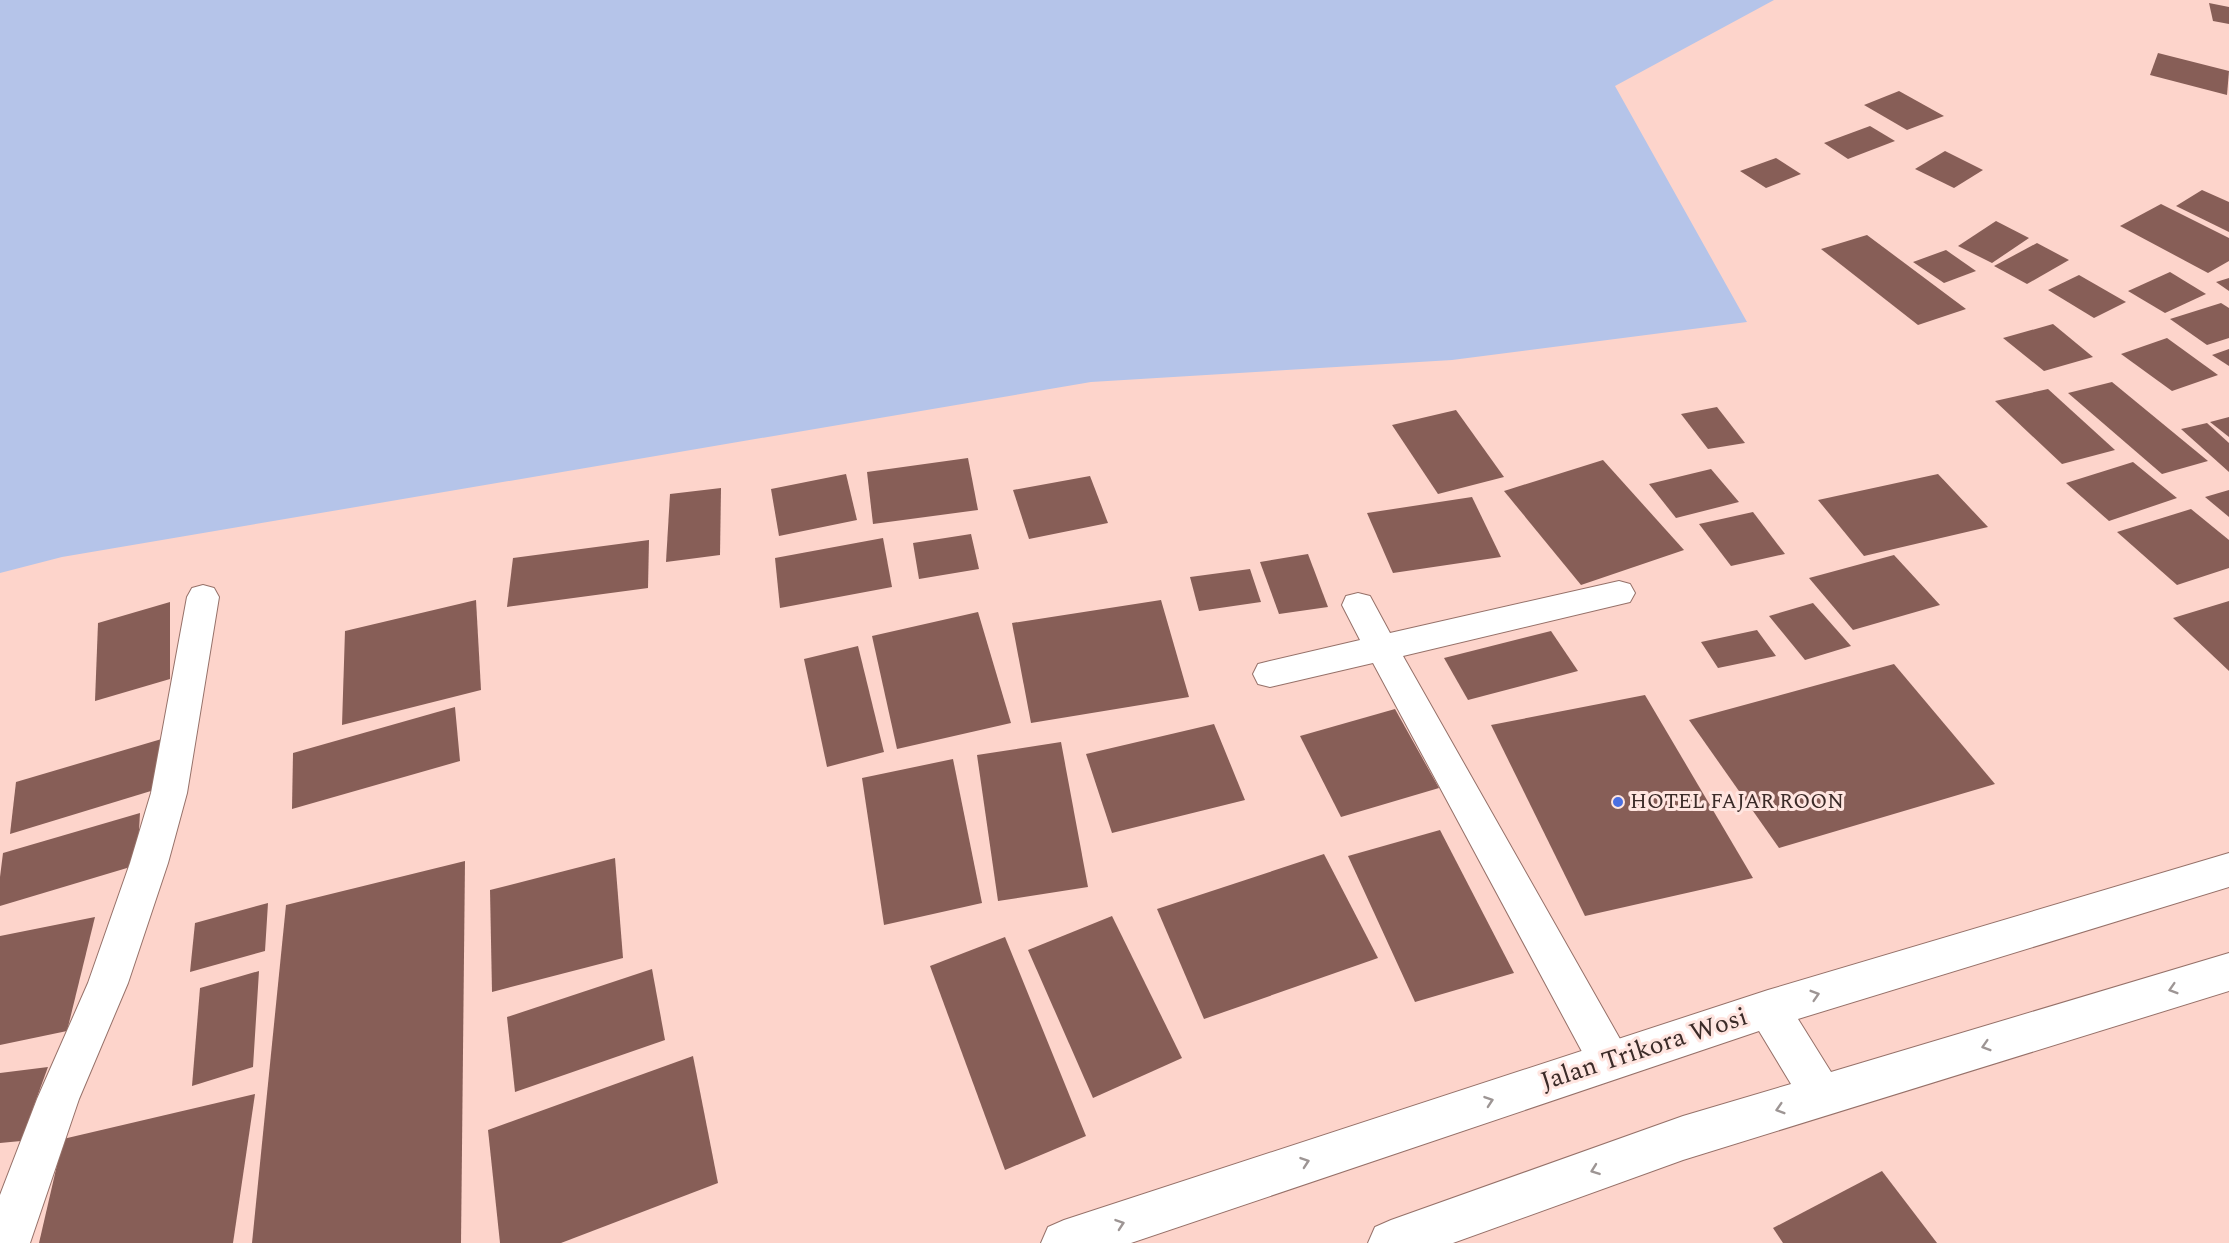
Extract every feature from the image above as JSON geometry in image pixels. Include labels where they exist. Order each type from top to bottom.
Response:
[{"type":"main road","points":[[1270,674],[1619,593]]},
{"type":"main road","points":[[7,1243],[58,1099],[108,983],[170,793],[203,597]]},
{"type":"main road","points":[[1358,605],[1609,1060]]},
{"type":"main road","name":"Jalan Trikora Wosi","points":[[1064,1243],[1768,1009],[2229,870]]},
{"type":"main road","points":[[1391,1243],[1683,1138],[2229,972]]},
{"type":"main road","points":[[1768,1009],[1822,1096]]},
{"type":"water","points":[[0,0],[1774,0],[1615,86],[1747,322],[1452,360],[1091,382],[62,557],[0,573]]},
{"type":"building","points":[[2209,3],[2229,7],[2229,24],[2213,21]]},
{"type":"building","points":[[2158,53],[2229,71],[2227,95],[2150,75]]},
{"type":"building","points":[[1899,91],[1944,116],[1907,130],[1864,105]]},
{"type":"building","points":[[1870,126],[1895,141],[1848,159],[1824,143]]},
{"type":"building","points":[[1945,151],[1983,170],[1954,188],[1915,169]]},
{"type":"building","points":[[1776,158],[1801,174],[1766,188],[1740,171]]},
{"type":"building","points":[[2202,190],[2229,202],[2229,232],[2176,206]]},
{"type":"building","points":[[2161,204],[2229,238],[2229,261],[2208,273],[2120,226]]},
{"type":"building","points":[[1996,221],[2029,238],[1992,263],[1958,246]]},
{"type":"building","points":[[1867,235],[1966,309],[1918,325],[1821,249]]},
{"type":"building","points":[[2037,243],[2069,260],[2027,284],[1994,266]]},
{"type":"building","points":[[1946,250],[1976,271],[1944,283],[1913,262]]},
{"type":"building","points":[[2170,272],[2206,294],[2165,313],[2128,291]]},
{"type":"building","points":[[2079,275],[2126,302],[2094,318],[2048,290]]},
{"type":"building","points":[[2229,278],[2229,291],[2216,282]]},
{"type":"building","points":[[2221,303],[2229,308],[2229,338],[2207,345],[2170,319]]},
{"type":"building","points":[[2053,324],[2093,357],[2044,371],[2003,338]]},
{"type":"building","points":[[2167,338],[2218,375],[2172,391],[2121,354]]},
{"type":"building","points":[[2229,349],[2229,366],[2212,355]]},
{"type":"building","points":[[2112,382],[2208,461],[2162,474],[2068,393]]},
{"type":"building","points":[[2048,389],[2115,450],[2062,464],[1995,401]]},
{"type":"building","points":[[1717,407],[1745,443],[1708,449],[1681,414]]},
{"type":"building","points":[[1456,410],[1504,477],[1438,494],[1392,425]]},
{"type":"building","points":[[2229,417],[2229,437],[2210,422]]},
{"type":"building","points":[[2207,423],[2229,443],[2229,472],[2181,429]]},
{"type":"building","points":[[968,458],[978,510],[873,524],[867,472]]},
{"type":"building","points":[[1603,460],[1684,550],[1581,585],[1504,491]]},
{"type":"building","points":[[2133,462],[2177,498],[2109,521],[2066,483]]},
{"type":"building","points":[[1711,469],[1739,502],[1676,518],[1649,484]]},
{"type":"building","points":[[846,474],[857,520],[779,536],[771,489]]},
{"type":"building","points":[[1938,474],[1988,527],[1864,556],[1818,500]]},
{"type":"building","points":[[1090,476],[1108,523],[1029,539],[1013,490]]},
{"type":"building","points":[[721,488],[720,555],[666,562],[670,494]]},
{"type":"building","points":[[2229,490],[2229,517],[2205,497]]},
{"type":"building","points":[[1472,497],[1501,557],[1393,573],[1367,513]]},
{"type":"building","points":[[2191,509],[2229,540],[2229,568],[2177,585],[2117,532]]},
{"type":"building","points":[[1753,512],[1785,554],[1731,566],[1699,524]]},
{"type":"building","points":[[971,534],[979,569],[919,579],[913,543]]},
{"type":"building","points":[[883,538],[892,587],[780,608],[775,558]]},
{"type":"building","points":[[649,540],[648,588],[507,607],[513,558]]},
{"type":"building","points":[[1308,554],[1328,607],[1279,614],[1260,562]]},
{"type":"building","points":[[1894,555],[1940,605],[1853,630],[1809,578]]},
{"type":"building","points":[[1250,569],[1261,602],[1199,611],[1190,577]]},
{"type":"building","points":[[476,600],[481,690],[342,725],[345,631]]},
{"type":"building","points":[[1161,600],[1189,697],[1031,723],[1012,623]]},
{"type":"building","points":[[2229,601],[2229,671],[2173,618]]},
{"type":"building","points":[[170,602],[170,679],[95,701],[98,623]]},
{"type":"building","points":[[1813,603],[1851,646],[1805,660],[1769,616]]},
{"type":"building","points":[[978,612],[1011,723],[897,749],[872,636]]},
{"type":"building","points":[[1757,630],[1776,656],[1718,668],[1701,642]]},
{"type":"building","points":[[1551,631],[1578,671],[1468,700],[1444,658]]},
{"type":"building","points":[[858,646],[884,752],[827,767],[804,659]]},
{"type":"building","points":[[1894,664],[1995,784],[1779,848],[1689,720]]},
{"type":"building","name":"HOTEL FAJAR ROON","points":[[1645,695],[1753,878],[1585,916],[1491,725]]},
{"type":"building","points":[[455,707],[460,761],[292,809],[293,753]]},
{"type":"building","points":[[1395,709],[1439,788],[1341,817],[1300,736]]},
{"type":"building","points":[[1214,724],[1245,800],[1112,833],[1086,754]]},
{"type":"building","points":[[165,738],[164,787],[10,834],[16,782]]},
{"type":"building","points":[[1061,742],[1088,887],[998,901],[977,755]]},
{"type":"building","points":[[953,759],[982,903],[884,925],[862,778]]},
{"type":"building","points":[[140,813],[137,865],[0,906],[3,853]]},
{"type":"building","points":[[1440,830],[1514,973],[1415,1002],[1348,856]]},
{"type":"building","points":[[1324,854],[1378,958],[1204,1019],[1157,909]]},
{"type":"building","points":[[615,858],[623,958],[492,992],[490,890]]},
{"type":"building","points":[[465,861],[461,1243],[252,1243],[286,905]]},
{"type":"building","points":[[268,903],[265,951],[190,972],[195,923]]},
{"type":"building","points":[[1112,916],[1182,1058],[1093,1098],[1028,950]]},
{"type":"building","points":[[95,917],[67,1031],[0,1045],[0,936]]},
{"type":"building","points":[[1005,937],[1086,1136],[1005,1170],[930,966]]},
{"type":"building","points":[[652,969],[665,1040],[515,1092],[507,1017]]},
{"type":"building","points":[[259,971],[253,1067],[192,1086],[200,988]]},
{"type":"building","points":[[693,1056],[718,1183],[561,1243],[500,1243],[488,1130]]},
{"type":"building","points":[[48,1067],[21,1141],[0,1143],[0,1073]]},
{"type":"building","points":[[255,1094],[233,1243],[39,1243],[63,1139]]},
{"type":"building","points":[[1882,1171],[1937,1243],[1783,1243],[1773,1228]]},
{"type":"place","name":"HOTEL FAJAR ROON","points":[[1618,802]]}]
